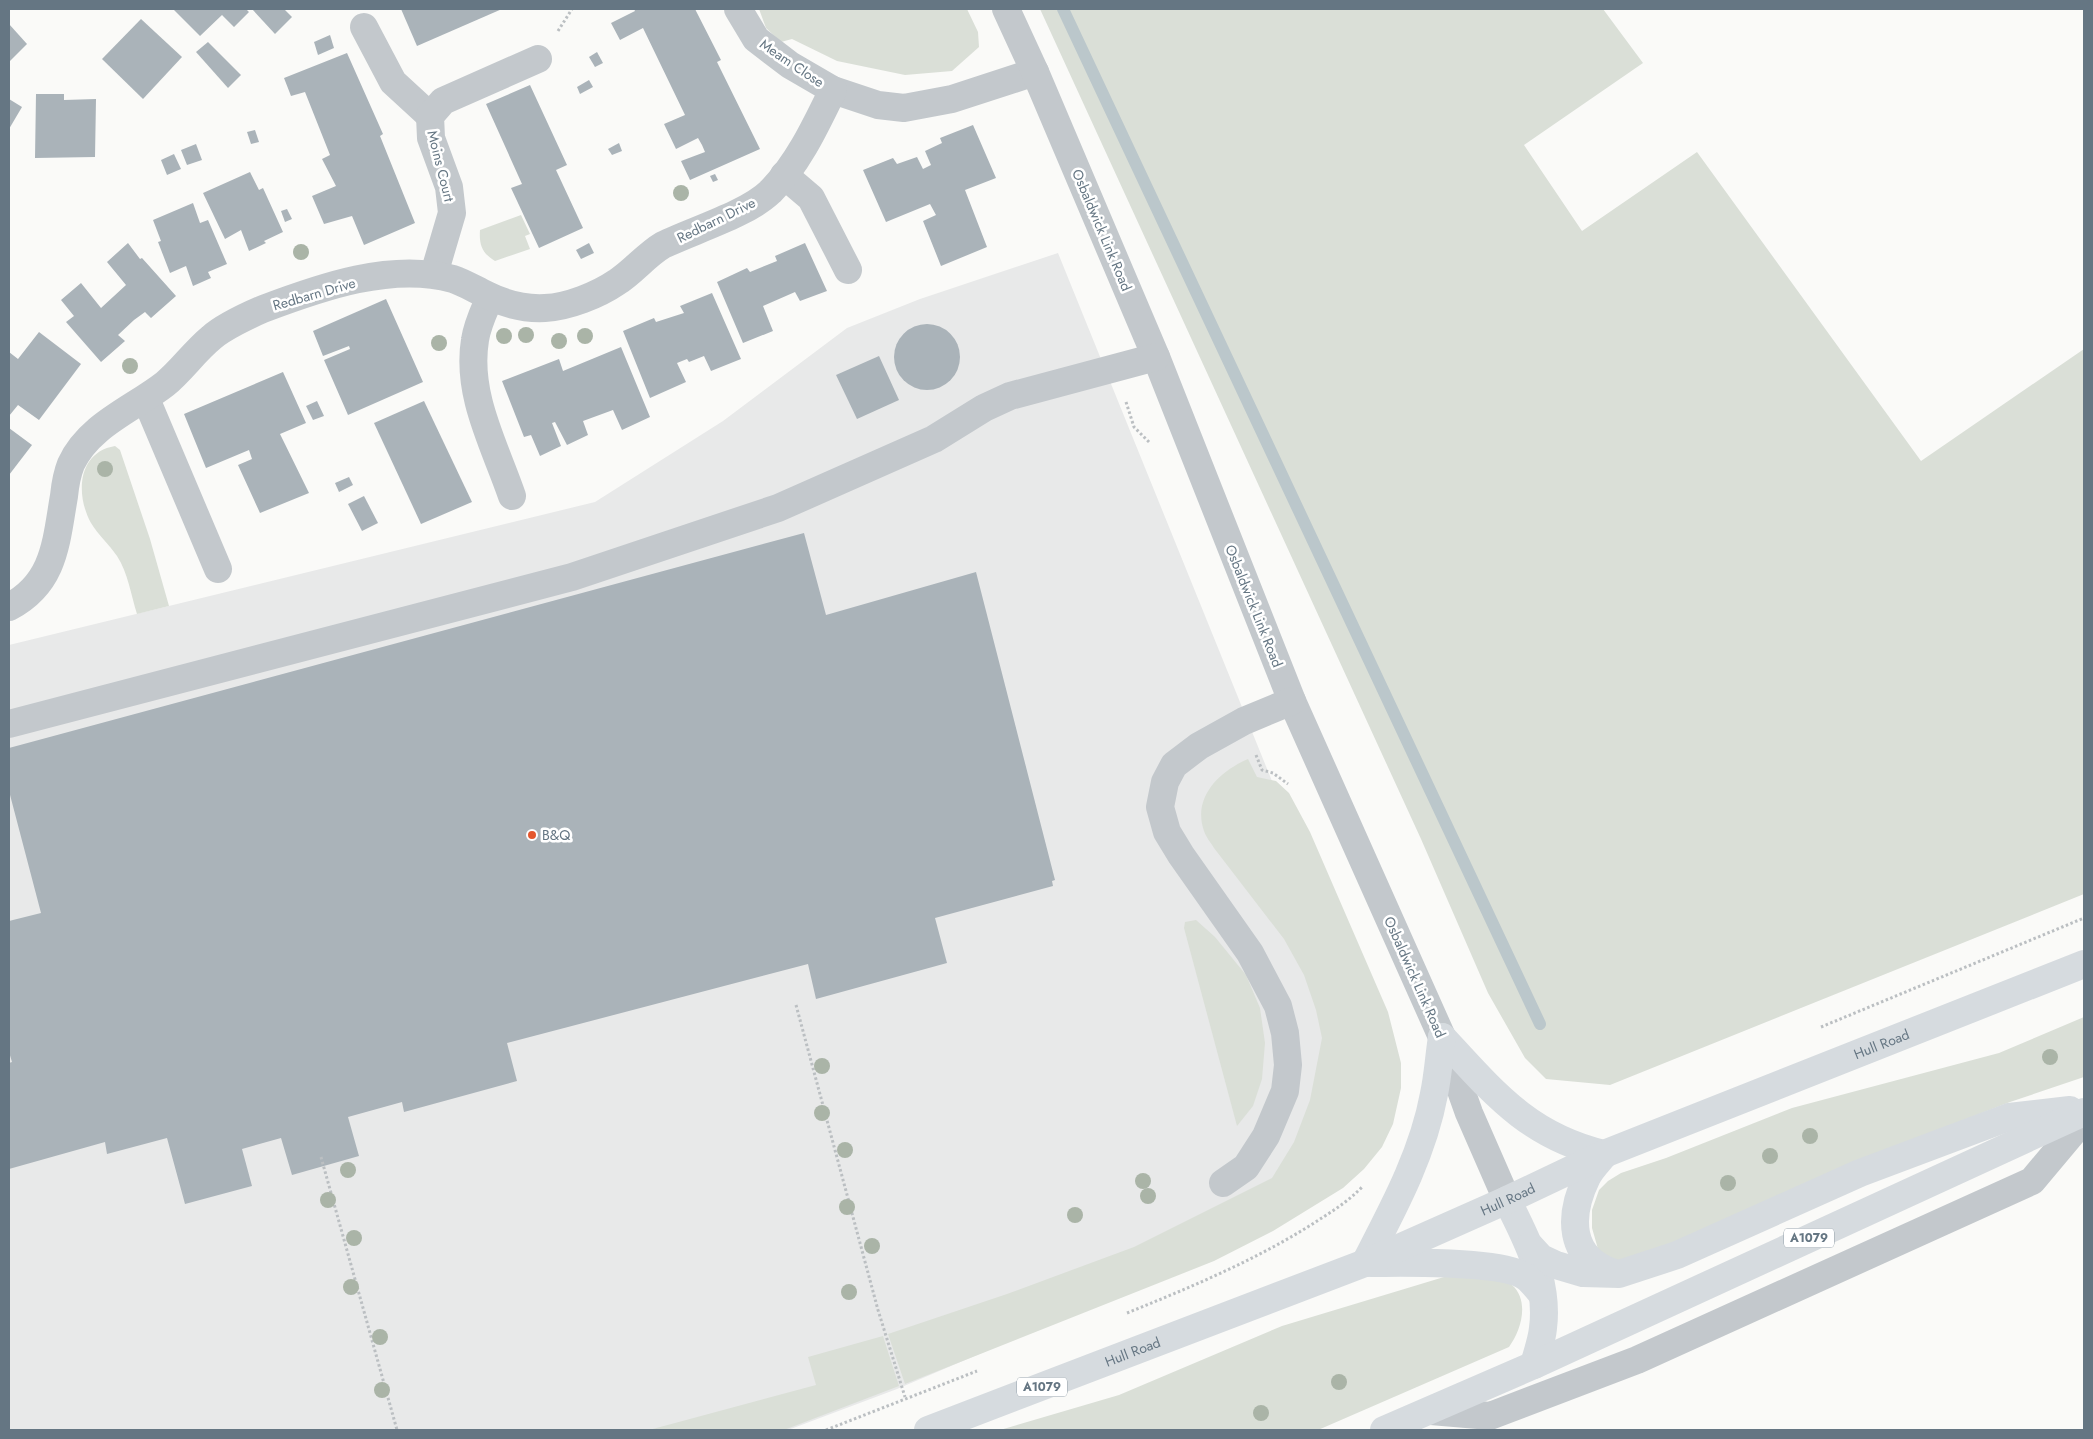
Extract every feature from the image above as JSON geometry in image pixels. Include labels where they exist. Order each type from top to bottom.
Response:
[{"type":"main road","name":"Hull Road","points":[[928,1430],[1365,1263],[1507,1200],[1604,1154],[1980,1008],[2084,964]]},
{"type":"main road","points":[[1980,1008],[2084,984]]},
{"type":"main road","points":[[1442,1037],[1497,1097],[1519,1115],[1568,1144],[1604,1154],[1588,1175],[1580,1194],[1575,1221],[1576,1235],[1580,1250],[1597,1267],[1619,1274]]},
{"type":"main road","points":[[1442,1037],[1434,1096],[1414,1161],[1405,1185],[1365,1263],[1464,1265],[1508,1270],[1526,1277],[1542,1294]]},
{"type":"main road","points":[[1530,1246],[1541,1258],[1556,1265],[1583,1273],[1619,1274],[1677,1255],[1860,1173],[2009,1117],[2084,1110]]},
{"type":"main road","name":"A1079","points":[[1384,1430],[1534,1365],[2084,1110]]},
{"type":"main road","points":[[1507,1200],[1530,1246],[1542,1294],[1543,1328],[1534,1365]]},
{"type":"street","name":"Meam Close","points":[[738,9],[756,39],[790,65],[833,90]]},
{"type":"street","name":"Osbaldwick Link Road","points":[[1006,9],[1035,72],[1156,357],[1292,701],[1442,1037],[1469,1113],[1507,1200]]},
{"type":"street","name":"Moins Court","points":[[364,27],[393,82],[430,116]]},
{"type":"street","name":"Moins Court","points":[[434,274],[452,214],[449,187],[431,138],[430,116],[443,100],[538,59]]},
{"type":"street","points":[[833,90],[868,102],[904,108],[952,99],[1035,72]]},
{"type":"street","name":"Redbarn Drive","points":[[9,607],[23,600],[41,580],[51,561],[70,466],[81,448],[117,415],[146,399],[178,373],[212,337],[260,310],[332,286],[389,274],[434,274],[458,280],[490,297],[516,306],[546,308],[576,301],[616,283],[660,247],[748,207],[769,192],[784,175],[812,134],[833,90]]},
{"type":"street","points":[[784,175],[811,198],[848,270]]},
{"type":"street","points":[[490,297],[475,339],[474,381],[477,399],[512,496]]},
{"type":"street","points":[[9,724],[572,577],[778,508],[934,439],[984,408],[1010,396],[1156,357]]},
{"type":"street","points":[[146,399],[218,569]]},
{"type":"street","points":[[1223,1183],[1246,1167],[1266,1136],[1285,1091],[1288,1065],[1285,1033],[1278,1006],[1250,953],[1181,855],[1167,832],[1160,807],[1165,782],[1174,765],[1199,746],[1244,722],[1292,701]]},
{"type":"street","points":[[1431,1411],[1490,1416],[1637,1360],[2032,1181],[2084,1119]]},
{"type":"path","points":[[1262,770],[1273,773],[1290,787]]},
{"type":"path","points":[[1820,1028],[2084,918]]},
{"type":"path","points":[[796,1005],[878,1310],[905,1397]]},
{"type":"path","points":[[320,1157],[397,1430]]},
{"type":"path","points":[[1124,1314],[1205,1281],[1291,1238],[1350,1200],[1370,1179]]},
{"type":"path","points":[[826,1430],[905,1397],[979,1370]]},
{"type":"shaded area","points":[[759,9],[967,9],[978,32],[979,47],[952,71],[905,75],[837,61],[792,39],[781,42],[766,28]]},
{"type":"shaded area","points":[[1040,9],[1603,9],[1643,63],[1524,145],[1582,231],[1697,152],[1921,461],[2084,349],[2084,894],[1610,1085],[1546,1079],[1525,1058],[1488,993],[1421,839]]},
{"type":"shaded area","points":[[521,215],[530,234],[525,236],[530,249],[495,261],[482,248],[480,230]]},
{"type":"shaded area","points":[[1058,253],[1383,1055],[1276,1228],[897,1389],[788,1430],[9,1430],[9,645],[595,502],[723,421],[847,328],[920,299]]},
{"type":"shaded area","points":[[115,446],[120,450],[150,539],[169,606],[137,614],[127,577],[121,563],[91,523],[83,500],[83,476],[87,465],[93,456]]},
{"type":"shaded area","points":[[1248,759],[1257,777],[1276,781],[1289,793],[1310,832],[1388,1012],[1401,1063],[1401,1088],[1393,1124],[1382,1147],[1364,1169],[1343,1188],[1273,1231],[1214,1261],[905,1384],[888,1334],[1007,1294],[1134,1247],[1272,1178],[1294,1142],[1310,1100],[1322,1038],[1316,1010],[1304,975],[1284,939],[1214,848],[1205,833],[1201,819],[1205,796],[1211,787],[1228,771]]},
{"type":"shaded area","points":[[1196,920],[1215,937],[1246,975],[1260,1008],[1265,1043],[1262,1079],[1253,1106],[1237,1126],[1184,928],[1185,922]]},
{"type":"shaded area","points":[[2084,1017],[2084,1077],[2010,1102],[1894,1147],[1651,1259],[1615,1264],[1598,1249],[1592,1228],[1592,1210],[1599,1190],[1608,1181],[1621,1173],[1666,1158],[1792,1108],[1999,1053]]},
{"type":"shaded area","points":[[1476,1269],[1500,1278],[1512,1285],[1521,1299],[1522,1316],[1520,1325],[1509,1347],[1318,1430],[1000,1430],[1119,1395],[1282,1326]]},
{"type":"shaded area","points":[[883,1336],[899,1386],[784,1430],[649,1430],[816,1385],[808,1357]]},
{"type":"building","points":[[173,9],[246,9],[249,12],[234,27],[222,15],[200,36]]},
{"type":"building","points":[[252,9],[284,9],[292,17],[275,34]]},
{"type":"building","points":[[401,9],[502,9],[417,46]]},
{"type":"building","points":[[634,9],[695,9],[721,60],[717,62],[760,149],[690,180],[681,161],[705,152],[702,145],[698,138],[676,149],[664,124],[685,115],[643,28],[620,40],[611,23],[635,11]]},
{"type":"building","points":[[141,19],[182,57],[143,99],[102,59]]},
{"type":"building","points":[[9,24],[27,44],[9,62]]},
{"type":"building","points":[[330,35],[334,48],[318,55],[314,42]]},
{"type":"building","points":[[208,42],[241,75],[228,88],[196,52]]},
{"type":"building","points":[[597,52],[603,63],[595,67],[589,57]]},
{"type":"building","points":[[347,53],[383,134],[380,136],[415,223],[364,245],[352,216],[324,224],[312,196],[336,186],[322,159],[330,155],[305,92],[291,96],[284,78]]},
{"type":"building","points":[[589,80],[593,87],[580,94],[577,87]]},
{"type":"building","points":[[530,85],[567,165],[556,170],[583,228],[539,248],[511,188],[522,184],[486,104]]},
{"type":"building","points":[[36,94],[64,94],[64,100],[96,99],[95,157],[35,158]]},
{"type":"building","points":[[9,99],[22,107],[9,129]]},
{"type":"building","points":[[973,125],[996,178],[965,190],[987,247],[941,266],[923,221],[936,215],[930,204],[886,222],[863,170],[893,158],[897,164],[917,157],[923,169],[931,165],[925,151],[942,143],[940,138]]},
{"type":"building","points":[[255,130],[259,142],[251,144],[247,132]]},
{"type":"building","points":[[619,143],[622,151],[612,155],[608,149]]},
{"type":"building","points":[[196,144],[202,160],[187,165],[181,150]]},
{"type":"building","points":[[174,154],[181,169],[167,175],[161,160]]},
{"type":"building","points":[[250,172],[259,190],[263,188],[283,232],[249,251],[241,230],[225,239],[203,193]]},
{"type":"building","points":[[715,174],[718,180],[713,182],[710,176]]},
{"type":"building","points":[[193,203],[200,223],[208,220],[227,264],[208,272],[211,278],[193,286],[186,266],[170,273],[158,242],[161,241],[153,220]]},
{"type":"building","points":[[287,209],[292,219],[285,222],[281,211]]},
{"type":"building","points":[[128,243],[140,259],[142,258],[176,296],[151,318],[145,312],[134,320],[118,335],[125,341],[101,362],[66,322],[74,316],[61,300],[81,283],[101,308],[126,285],[107,262]]},
{"type":"building","points":[[589,243],[594,253],[581,259],[576,250]]},
{"type":"building","points":[[805,243],[827,291],[800,301],[795,292],[763,306],[773,331],[743,343],[717,282],[747,268],[750,272],[777,261],[775,256]]},
{"type":"building","points":[[712,293],[741,359],[711,371],[704,356],[689,362],[687,359],[677,363],[686,382],[650,398],[623,331],[654,318],[656,322],[684,313],[680,306]]},
{"type":"building","points":[[386,299],[423,382],[348,415],[324,360],[350,349],[349,346],[323,356],[313,331]]},
{"type":"building","points":[[927,324],[939,327],[950,334],[957,345],[960,357],[957,369],[950,380],[939,387],[927,390],[915,387],[904,380],[897,369],[894,357],[897,345],[904,334],[915,327]]},
{"type":"building","points":[[39,332],[81,364],[39,420],[18,405],[9,416],[9,352],[18,359]]},
{"type":"building","points":[[621,347],[650,417],[622,430],[613,410],[583,421],[588,435],[567,445],[555,422],[552,423],[561,446],[540,456],[531,435],[524,437],[502,381],[559,359],[563,371]]},
{"type":"building","points":[[879,356],[899,400],[857,419],[836,375]]},
{"type":"building","points":[[283,372],[306,423],[280,434],[309,493],[260,513],[238,465],[252,459],[249,450],[206,468],[184,414]]},
{"type":"building","points":[[317,401],[324,416],[313,420],[306,406]]},
{"type":"building","points":[[424,401],[472,502],[421,524],[374,423]]},
{"type":"building","points":[[9,428],[32,445],[9,475]]},
{"type":"building","points":[[349,477],[353,485],[339,492],[335,483]]},
{"type":"building","points":[[364,496],[378,523],[362,531],[348,504]]},
{"type":"building","name":"B&Q","points":[[804,533],[826,615],[976,572],[1055,880],[1052,881],[1053,886],[935,918],[947,963],[816,999],[808,964],[507,1043],[517,1081],[404,1112],[402,1102],[348,1117],[359,1156],[292,1175],[281,1138],[242,1149],[252,1186],[185,1204],[167,1138],[107,1154],[105,1142],[9,1169],[9,1063],[12,1062],[9,1052],[9,921],[41,913],[9,791],[9,748]]},
{"type":"waterway","points":[[1063,9],[1540,1024]]},
{"type":"place","name":"B&Q","points":[[532,835]]}]
